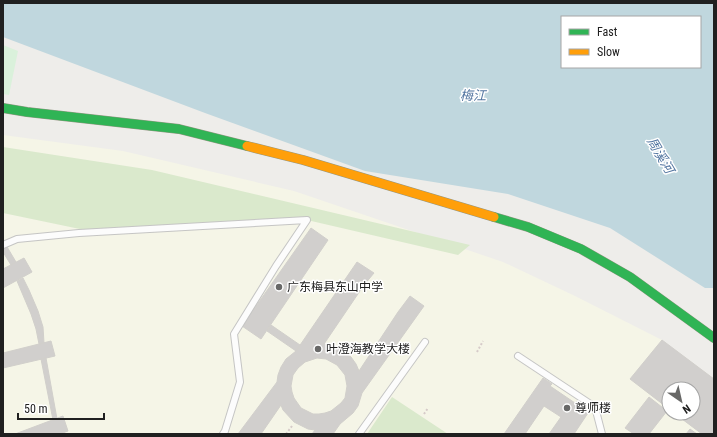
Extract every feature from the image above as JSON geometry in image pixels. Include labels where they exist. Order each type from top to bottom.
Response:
[{"type":"main road","points":[[3,108],[179,129],[303,160],[528,227],[581,249],[630,277],[714,338]]},
{"type":"lane","points":[[3,245],[16,239],[79,233],[308,220],[276,266],[234,334],[240,382],[223,434]]},
{"type":"lane","points":[[359,434],[425,342]]},
{"type":"lane","points":[[518,356],[595,407],[602,434]]},
{"type":"path","points":[[477,352],[483,341]]},
{"type":"path","points":[[424,414],[428,408]]},
{"type":"path","points":[[286,434],[292,426]]},
{"type":"shaded area","name":"广东梅县东山中学","points":[[3,135],[123,151],[294,191],[503,262],[662,340],[630,379],[661,403],[661,421],[685,421],[702,434],[3,434]]},
{"type":"green space","points":[[3,45],[18,51],[9,95],[3,94]]},
{"type":"green space","points":[[3,147],[152,170],[470,245],[458,255],[307,220],[99,233],[3,213]]},
{"type":"green space","points":[[392,397],[448,434],[367,434]]},
{"type":"water","name":"梅江","points":[[3,3],[714,3],[714,288],[705,288],[610,228],[508,194],[365,171],[3,37]]},
{"type":"building","points":[[311,228],[328,240],[261,339],[242,326]]},
{"type":"building","points":[[3,240],[16,262],[11,265],[3,252]]},
{"type":"building","points":[[24,258],[32,272],[3,288],[3,269]]},
{"type":"building","name":"叶澄海教学大楼","points":[[357,262],[374,273],[364,285],[324,344],[338,348],[351,357],[359,371],[410,296],[424,306],[362,393],[358,406],[353,413],[340,424],[333,434],[312,434],[315,430],[308,429],[294,422],[283,410],[281,405],[261,434],[238,434],[277,382],[281,367],[286,359],[296,351]],"holes":[[[317,358],[326,359],[337,365],[345,375],[347,386],[345,398],[331,411],[313,414],[301,408],[294,398],[291,386],[293,375],[305,362]]]},
{"type":"building","points":[[23,278],[38,311],[43,327],[44,343],[39,344],[31,314],[17,281]]},
{"type":"building","points":[[271,325],[300,345],[296,351],[267,331]]},
{"type":"building","points":[[662,340],[714,379],[714,434],[702,434],[685,421],[701,421],[701,381],[661,381],[661,403],[630,379]]},
{"type":"building","points":[[51,341],[55,356],[3,368],[3,353]]},
{"type":"building","points":[[46,358],[57,419],[53,420],[41,359]]},
{"type":"building","name":"尊师楼","points":[[543,378],[552,384],[550,386],[575,403],[577,401],[590,410],[574,434],[549,434],[561,417],[544,406],[525,434],[504,434]]},
{"type":"building","points":[[649,397],[661,406],[661,419],[649,434],[634,434],[625,428]]},
{"type":"building","points":[[63,416],[68,431],[60,434],[15,434]]},
{"type":"building","points":[[690,429],[697,434],[686,434]]},
{"type":"traffic: fast","points":[[3,108],[179,129],[247,146]]},
{"type":"traffic: fast","points":[[494,217],[528,227],[581,249],[630,277],[714,338]]},
{"type":"traffic: slow","points":[[247,146],[303,160],[494,217]]},
{"type":"place","name":"广东梅县东山中学","points":[[279,287]]},
{"type":"place","name":"叶澄海教学大楼","points":[[318,349]]},
{"type":"place","name":"尊师楼","points":[[567,408]]},
{"type":"water label","name":"周溪河","points":[[661,155]]}]
